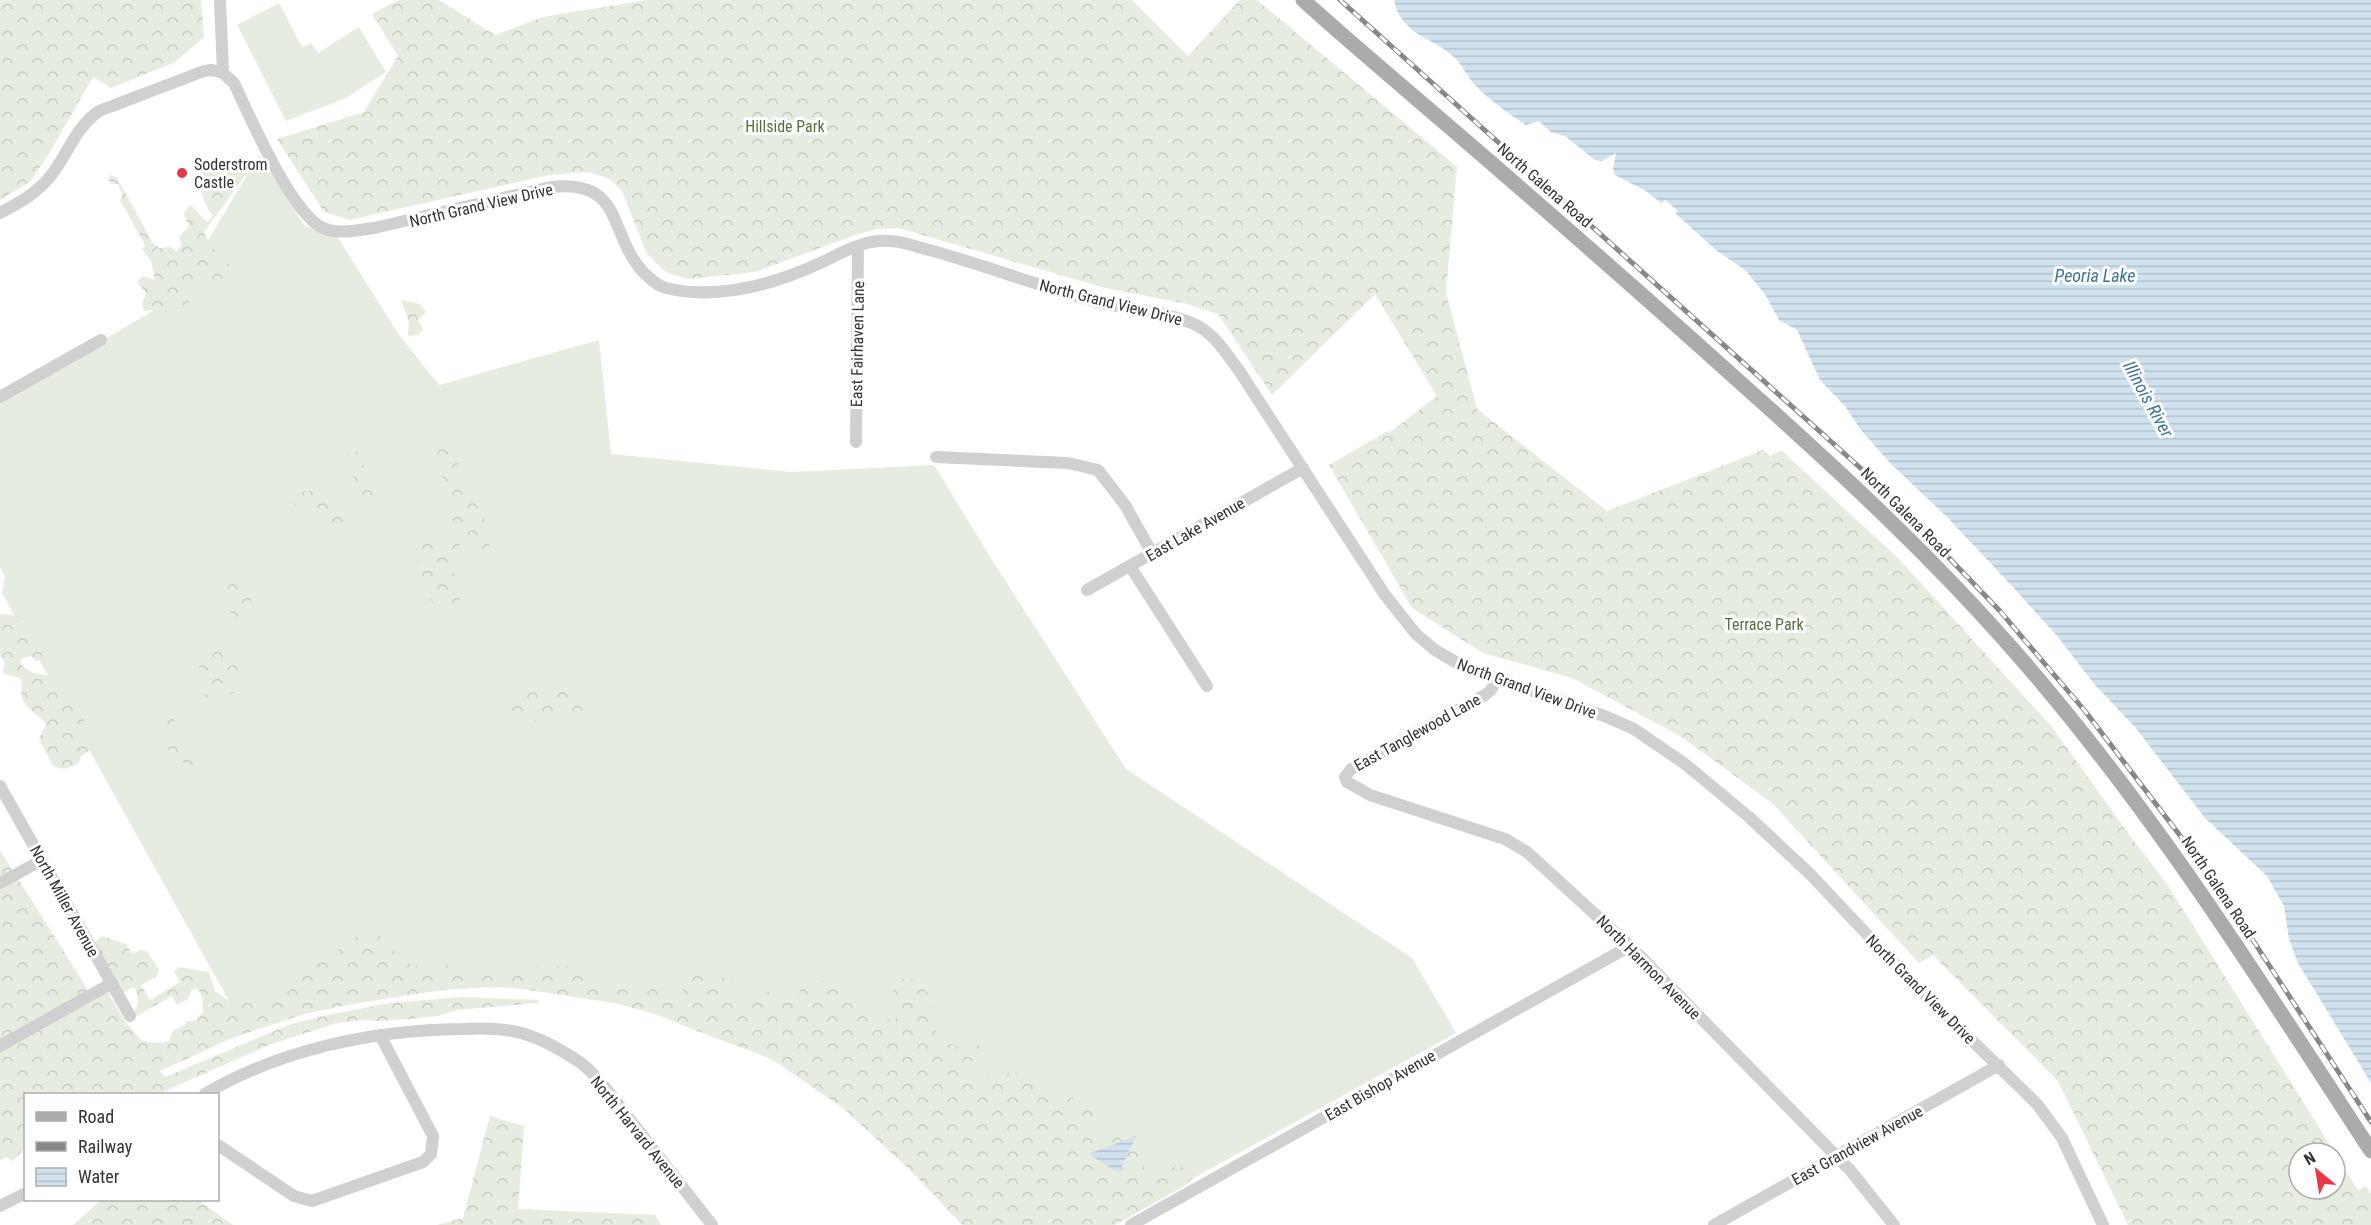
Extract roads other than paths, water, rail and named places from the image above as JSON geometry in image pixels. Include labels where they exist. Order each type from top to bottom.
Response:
[{"type":"main road","name":"North Galena Road","points":[[1303,0],[1557,220],[1794,430],[1912,542],[1988,621],[2081,730],[2148,817],[2238,947],[2371,1151]]},
{"type":"street","points":[[0,213],[25,199],[46,182],[75,133],[99,111],[200,73],[212,70],[223,73],[220,0]]},
{"type":"street","name":"North Grand View Drive","points":[[223,73],[234,83],[266,150],[298,205],[315,222],[328,229],[353,231],[390,225],[564,186],[585,189],[604,199],[630,253],[651,280],[663,287],[679,290],[720,290],[776,281],[858,246],[880,241],[904,243],[959,258],[1091,301],[1177,318],[1198,326],[1216,340],[1238,369],[1385,595],[1412,630],[1451,661],[1621,722],[1685,764],[1773,838],[1905,974],[2033,1099],[2052,1123],[2069,1153],[2103,1225]]},
{"type":"street","name":"East Fairhaven Lane","points":[[856,442],[858,246]]},
{"type":"street","points":[[0,398],[101,340]]},
{"type":"street","points":[[936,457],[1068,463],[1098,470],[1125,505],[1152,553]]},
{"type":"street","name":"East Lake Avenue","points":[[1087,590],[1303,468]]},
{"type":"street","points":[[1130,566],[1207,686]]},
{"type":"street","name":"East Tanglewood Lane","points":[[1352,786],[1345,779],[1351,769],[1485,695],[1497,679]]},
{"type":"street","name":"North Miller Avenue","points":[[0,786],[130,1016]]},
{"type":"street","name":"North Harmon Avenue","points":[[1352,786],[1370,795],[1494,835],[1514,843],[1532,857],[1630,945],[1836,1156],[1868,1191],[1894,1225]]},
{"type":"street","points":[[0,883],[42,860]]},
{"type":"street","name":"East Bishop Avenue","points":[[1131,1225],[1630,945]]},
{"type":"street","points":[[0,1046],[112,983]]},
{"type":"street","name":"North Harvard Avenue","points":[[380,1035],[418,1030],[488,1029],[530,1035],[559,1049],[583,1065],[601,1083],[712,1225]]},
{"type":"street","points":[[209,1093],[243,1074],[297,1054],[380,1035],[433,1136],[431,1154],[423,1162],[312,1201],[294,1196],[219,1146]]},
{"type":"street","name":"East Grandview Avenue","points":[[1714,1225],[1999,1065]]},
{"type":"street","points":[[0,1206],[24,1194]]},
{"type":"water","name":"Peoria Lake","points":[[1394,0],[2371,0],[2371,1083],[2298,963],[2289,939],[2284,906],[2267,876],[2205,818],[2135,727],[2095,685],[2058,637],[1947,517],[1890,463],[1861,430],[1845,406],[1820,380],[1797,330],[1779,320],[1765,294],[1745,270],[1716,250],[1676,214],[1677,210],[1665,200],[1661,203],[1646,191],[1615,175],[1613,169],[1616,153],[1602,161],[1595,160],[1565,136],[1551,132],[1539,121],[1526,125],[1499,106],[1475,85],[1448,52],[1411,29],[1398,12]]},
{"type":"water","points":[[1136,1136],[1119,1173],[1088,1154]]},
{"type":"railway","points":[[1340,0],[1876,482],[1999,610],[2085,711],[2191,850],[2232,908],[2371,1122]]},
{"type":"place","name":"Soderstrom Castle","points":[[182,173]]},
{"type":"park label","name":"Hillside Park","points":[[785,126]]},
{"type":"park label","name":"Terrace Park","points":[[1764,624]]},
{"type":"water label","name":"Illinois River","points":[[2148,399]]}]
